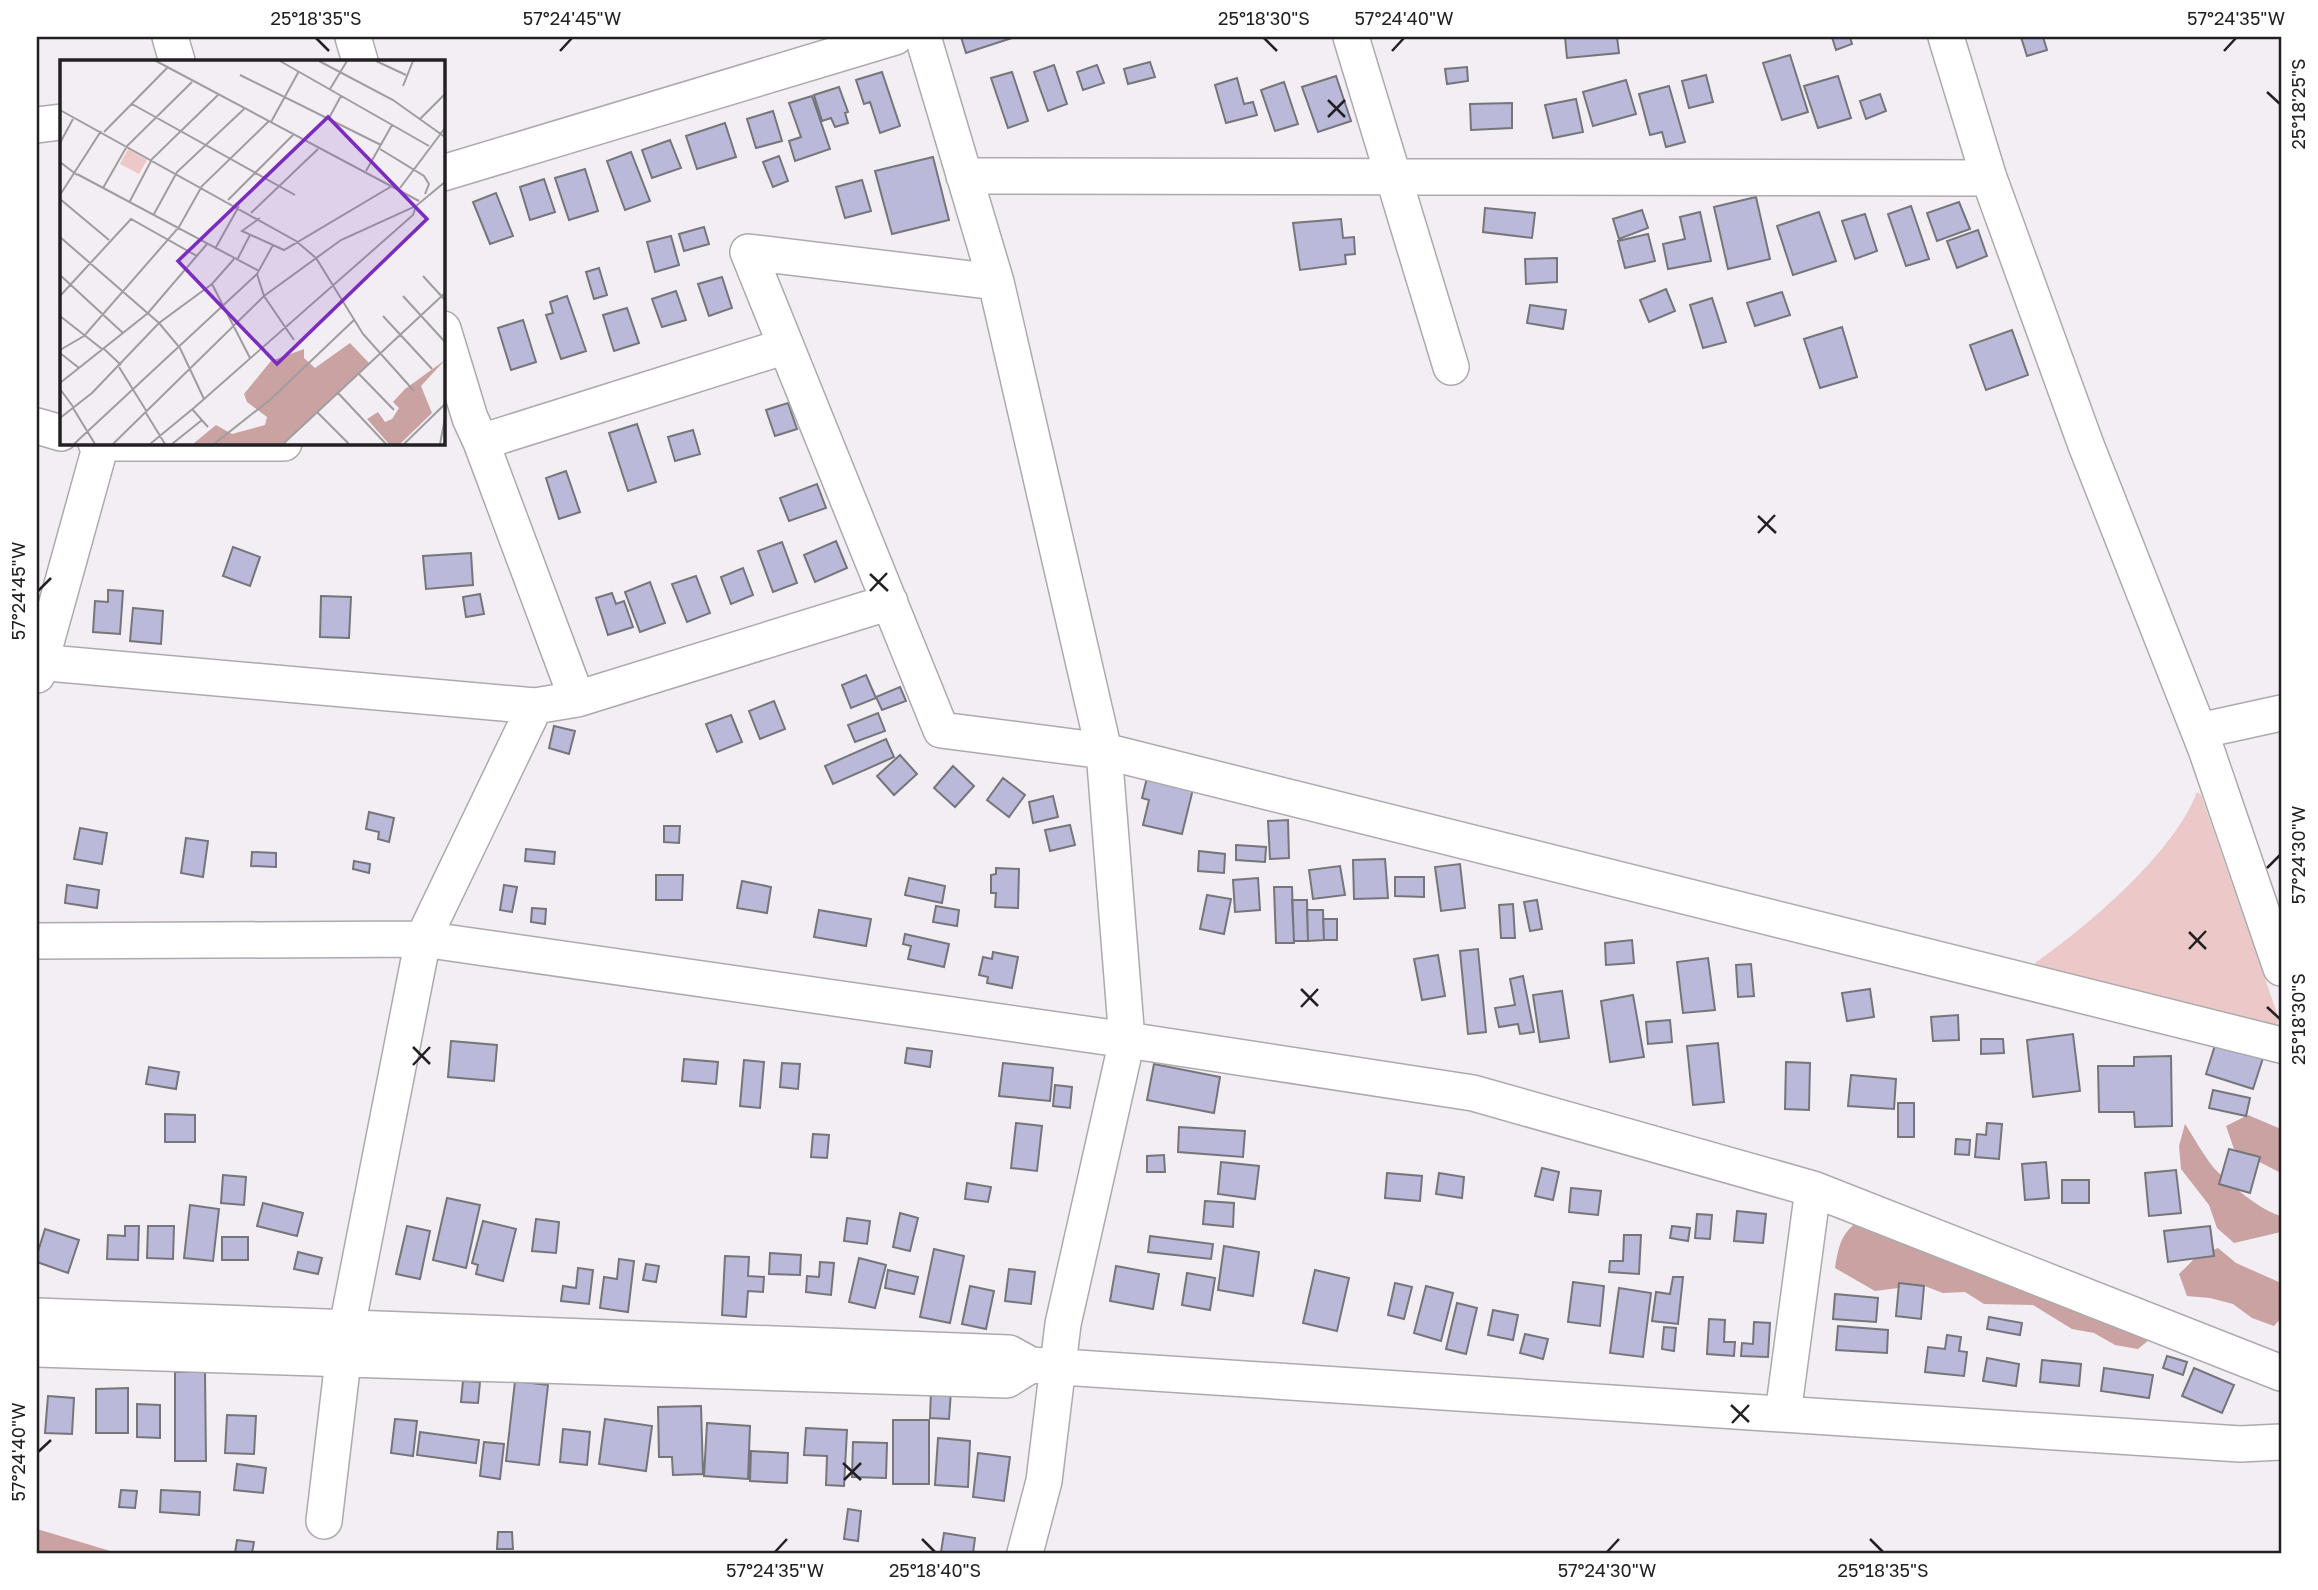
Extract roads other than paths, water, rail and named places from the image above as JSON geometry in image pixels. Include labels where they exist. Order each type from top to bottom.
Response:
[{"type":"street","points":[[170,37],[177,60]]},
{"type":"street","points":[[353,37],[360,60]]},
{"type":"street","points":[[444,173],[895,37]]},
{"type":"street","points":[[923,37],[996,282],[1104,751],[1127,1040],[1063,1324],[1045,1366],[1044,1480],[1026,1553]]},
{"type":"street","points":[[1351,37],[1451,367]]},
{"type":"street","points":[[1946,37],[1989,178],[2086,445],[2199,731],[2281,968]]},
{"type":"street","points":[[37,125],[60,122]]},
{"type":"street","points":[[964,176],[1989,178]]},
{"type":"street","points":[[996,282],[748,252],[941,730],[1104,751],[2281,1045]]},
{"type":"street","points":[[444,333],[465,427],[578,699]]},
{"type":"street","points":[[465,427],[786,346]]},
{"type":"street","points":[[37,426],[60,433]]},
{"type":"street","points":[[99,444],[38,666],[536,706],[578,699],[890,602]]},
{"type":"street","points":[[324,1521],[345,1343],[424,939],[536,706]]},
{"type":"street","points":[[2199,731],[2281,713]]},
{"type":"street","points":[[37,941],[424,939],[1127,1040],[1473,1093],[1813,1189],[2281,1373]]},
{"type":"street","points":[[1783,1414],[1813,1189]]},
{"type":"street","points":[[37,1316],[345,1343],[1007,1380],[1045,1366],[2240,1444],[2281,1442]]},
{"type":"street","points":[[37,1349],[345,1343]]}]
